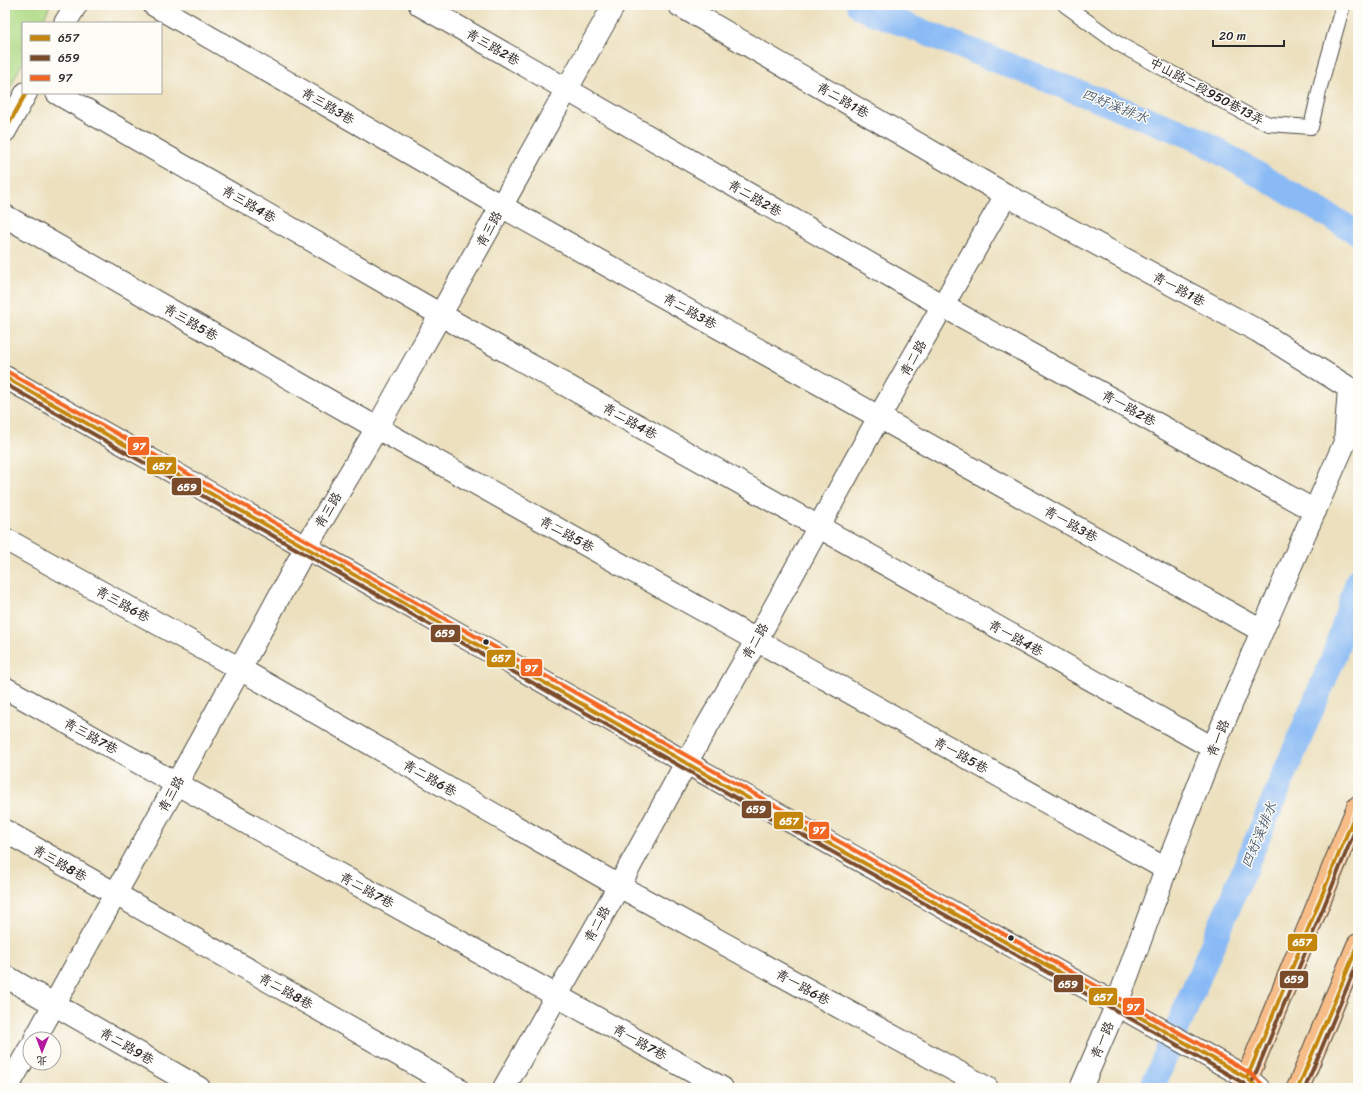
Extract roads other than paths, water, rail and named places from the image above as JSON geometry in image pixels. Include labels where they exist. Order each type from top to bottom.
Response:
[{"type":"main road","points":[[1249,1085],[1358,807]]},
{"type":"main road","points":[[1298,1088],[1358,945]]},
{"type":"street","points":[[67,22],[76,5]]},
{"type":"street","name":"青三路3巷","points":[[154,5],[501,206]]},
{"type":"street","name":"青三路2巷","points":[[420,5],[567,89]]},
{"type":"street","name":"青三路","points":[[40,1031],[306,547],[377,428],[614,5]]},
{"type":"street","name":"青二路1巷","points":[[679,5],[1006,195]]},
{"type":"street","name":"青二路2巷","points":[[567,89],[942,306]]},
{"type":"street","points":[[5,131],[25,94]]},
{"type":"street","name":"青三路4巷","points":[[59,94],[441,315]]},
{"type":"street","name":"青二路","points":[[504,1088],[619,886],[880,416],[1006,195]]},
{"type":"street","name":"青一路1巷","points":[[1006,195],[1258,332],[1349,388]]},
{"type":"street","name":"青二路3巷","points":[[501,206],[880,416]]},
{"type":"street","name":"青三路5巷","points":[[5,216],[377,428]]},
{"type":"street","name":"青一路2巷","points":[[942,306],[1315,511]]},
{"type":"street","name":"青二路4巷","points":[[441,315],[819,527]]},
{"type":"street","points":[[5,377],[686,763],[1117,1004],[1249,1085]]},
{"type":"street","name":"青一路","points":[[1081,1088],[1117,1004],[1166,869],[1213,748],[1262,631],[1345,442],[1349,388]]},
{"type":"street","name":"青一路3巷","points":[[880,416],[1262,631]]},
{"type":"street","name":"青二路5巷","points":[[377,428],[756,641]]},
{"type":"street","name":"青一路4巷","points":[[819,527],[1213,748]]},
{"type":"street","name":"青三路6巷","points":[[5,539],[240,669]]},
{"type":"street","name":"青一路5巷","points":[[756,641],[1166,869]]},
{"type":"street","name":"青二路6巷","points":[[240,669],[619,886]]},
{"type":"street","name":"青三路7巷","points":[[5,688],[177,783]]},
{"type":"street","name":"青二路7巷","points":[[177,783],[557,996]]},
{"type":"street","name":"青三路8巷","points":[[5,831],[116,894]]},
{"type":"street","name":"青一路6巷","points":[[619,886],[987,1088]]},
{"type":"street","name":"青二路8巷","points":[[116,894],[458,1088]]},
{"type":"street","name":"青二路9巷","points":[[5,976],[199,1088]]},
{"type":"street","name":"青一路7巷","points":[[557,996],[722,1088]]},
{"type":"street","points":[[7,1088],[22,1062]]},
{"type":"lane","name":"中山路二段950巷13弄","points":[[1065,5],[1118,43],[1246,114],[1269,124],[1311,127],[1321,83],[1343,5]]},
{"type":"waterway","name":"四好溪排水","points":[[859,5],[862,8],[1196,138],[1358,233]]},
{"type":"waterway","name":"四好溪排水","points":[[1152,1088],[1333,659],[1358,580]]}]
